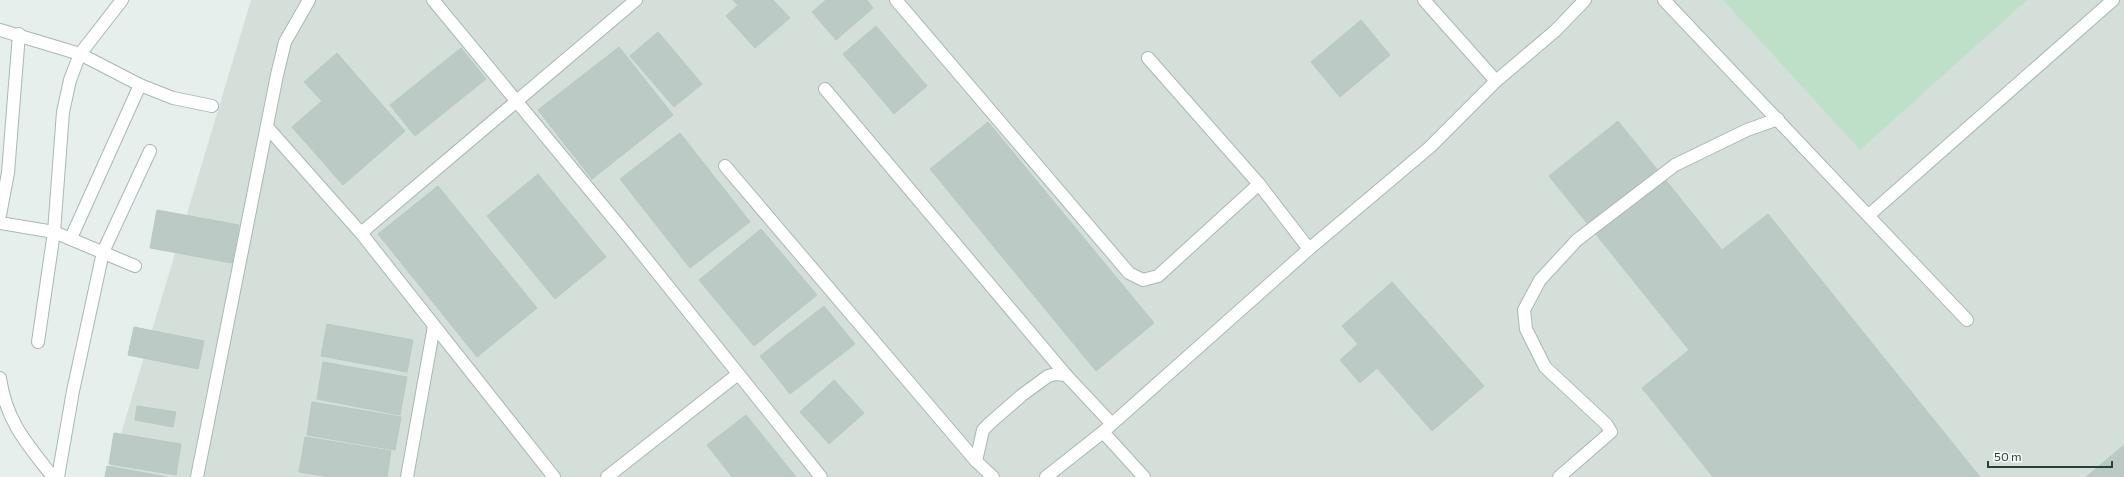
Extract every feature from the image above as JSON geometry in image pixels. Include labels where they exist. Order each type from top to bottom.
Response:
[{"type":"street","points":[[38,342],[54,232],[63,112],[70,80],[80,54],[122,0]]},
{"type":"street","points":[[197,477],[235,279],[285,42],[309,0]]},
{"type":"street","points":[[433,0],[518,101],[821,477]]},
{"type":"street","points":[[361,233],[636,0]]},
{"type":"street","points":[[896,0],[1129,273],[1143,280],[1158,276],[1259,184]]},
{"type":"street","points":[[1424,0],[1496,81]]},
{"type":"street","points":[[1046,477],[1107,427],[1309,249],[1430,146],[1496,81],[1555,31],[1585,0]]},
{"type":"street","points":[[1664,0],[1967,320]]},
{"type":"street","points":[[1869,215],[2113,0]]},
{"type":"street","points":[[0,30],[19,34],[80,54],[140,86],[172,98],[212,106]]},
{"type":"street","points":[[0,215],[19,34]]},
{"type":"street","points":[[1148,58],[1259,184],[1309,249]]},
{"type":"street","points":[[71,238],[140,86]]},
{"type":"street","points":[[824,89],[1066,375],[1144,477]]},
{"type":"street","points":[[1559,477],[1611,432],[1606,424],[1545,367],[1526,329],[1524,310],[1540,280],[1577,240],[1675,165],[1747,130],[1778,119]]},
{"type":"street","points":[[267,127],[361,233],[554,477]]},
{"type":"street","points":[[58,477],[73,391],[103,252],[150,150]]},
{"type":"street","points":[[725,166],[976,461],[993,477]]},
{"type":"street","points":[[0,223],[54,232],[135,266]]},
{"type":"street","points":[[407,477],[434,326]]},
{"type":"street","points":[[607,477],[738,374]]},
{"type":"street","points":[[976,461],[983,430],[991,422],[1048,376],[1066,375]]},
{"type":"street","points":[[0,378],[2,395],[9,416],[22,437],[53,477]]},
{"type":"shaded area","points":[[251,0],[2124,0],[2124,477],[108,477]]},
{"type":"green space","points":[[1723,0],[2027,0],[1860,150]]},
{"type":"building","points":[[733,0],[773,0],[790,18],[755,48],[726,16],[738,5]]},
{"type":"building","points":[[826,0],[867,0],[873,8],[836,40],[812,12]]},
{"type":"building","points":[[1361,20],[1390,55],[1340,97],[1311,62]]},
{"type":"building","points":[[876,26],[927,86],[894,114],[843,54]]},
{"type":"building","points":[[658,32],[702,84],[674,107],[630,56]]},
{"type":"building","points":[[619,47],[673,115],[592,179],[538,110]]},
{"type":"building","points":[[461,48],[486,79],[415,136],[390,105]]},
{"type":"building","points":[[337,53],[405,131],[343,185],[292,127],[322,101],[304,82]]},
{"type":"building","points":[[1618,121],[1722,250],[1768,214],[1980,477],[1713,477],[1642,388],[1689,350],[1549,176]]},
{"type":"building","points":[[988,122],[1154,323],[1096,371],[930,169]]},
{"type":"building","points":[[680,133],[750,222],[690,268],[620,179]]},
{"type":"building","points":[[538,174],[606,257],[555,299],[487,216]]},
{"type":"building","points":[[438,186],[537,308],[477,357],[378,234]]},
{"type":"building","points":[[157,210],[239,225],[232,263],[150,248]]},
{"type":"building","points":[[761,229],[817,295],[754,346],[699,280]]},
{"type":"building","points":[[1392,282],[1484,386],[1432,431],[1377,368],[1360,383],[1340,360],[1358,344],[1342,326]]},
{"type":"building","points":[[824,306],[855,344],[790,394],[760,356]]},
{"type":"building","points":[[327,324],[413,340],[407,372],[321,356]]},
{"type":"building","points":[[134,327],[204,341],[198,369],[128,355]]},
{"type":"building","points":[[323,362],[407,377],[400,415],[317,399]]},
{"type":"building","points":[[834,380],[864,413],[829,444],[800,412]]},
{"type":"building","points":[[312,402],[401,417],[395,450],[307,435]]},
{"type":"building","points":[[137,406],[176,412],[173,427],[135,420]]},
{"type":"building","points":[[746,415],[796,477],[732,477],[707,445]]},
{"type":"building","points":[[114,433],[181,444],[176,475],[109,464]]},
{"type":"building","points":[[305,437],[391,451],[387,477],[330,477],[299,472]]},
{"type":"building","points":[[2124,445],[2124,477],[2086,477]]},
{"type":"building","points":[[107,466],[167,477],[105,477]]}]
